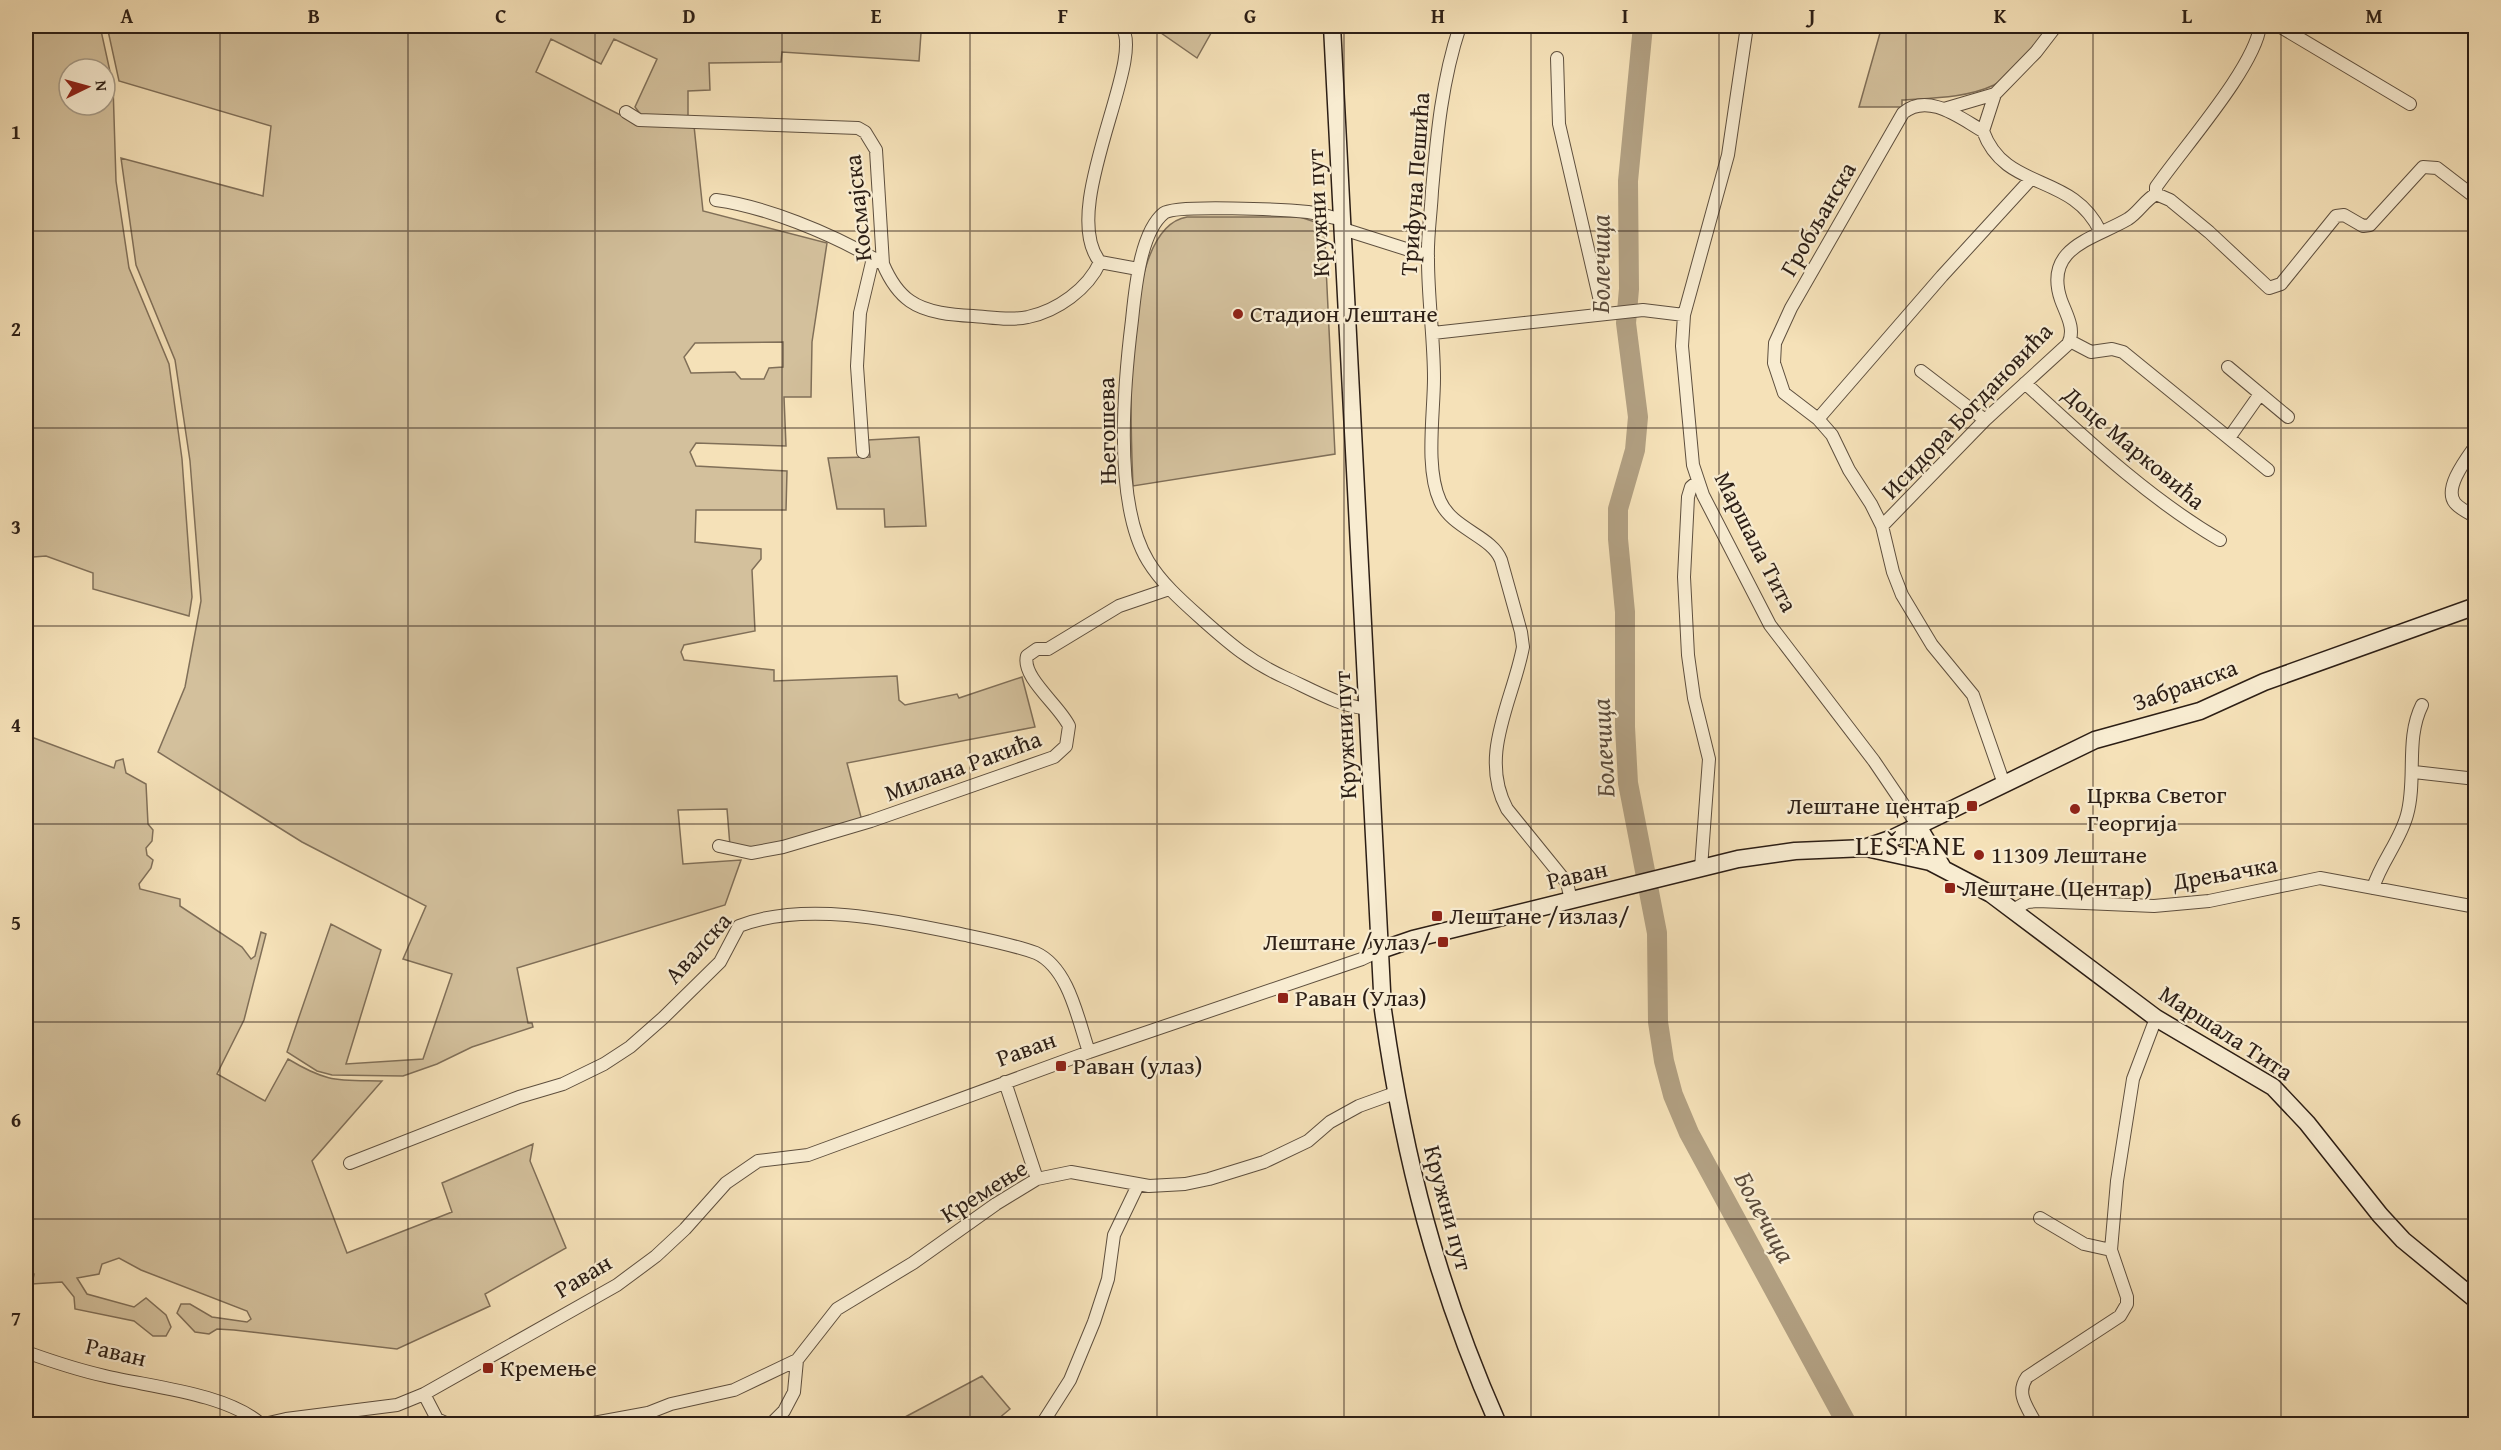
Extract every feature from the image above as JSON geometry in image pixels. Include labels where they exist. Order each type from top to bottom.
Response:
[{"type":"street","points":[[1123,26],[1126,36],[1121,76],[1092,186],[1088,235],[1089,244],[1100,262],[1138,269]]},
{"type":"street","name":"Кружни пут","points":[[1332,26],[1383,1010],[1395,1093],[1413,1181],[1466,1351],[1498,1425]]},
{"type":"street","name":"Трифуна Пешића","points":[[1460,26],[1444,79],[1440,105],[1428,256],[1433,333],[1433,466],[1438,496],[1453,519],[1499,555],[1523,640],[1520,662],[1496,742],[1496,775],[1501,798],[1533,843],[1567,883],[1571,900]]},
{"type":"street","name":"Маршала Тита","points":[[1747,26],[1728,154],[1684,315],[1682,346],[1690,448],[1697,482],[1770,625],[1874,761],[1918,826]]},
{"type":"street","points":[[1983,131],[1995,94],[2036,52],[2056,26]]},
{"type":"street","name":"Исидора Богдановића","points":[[1882,526],[1985,420],[2070,341],[2072,332],[2057,287],[2057,271],[2068,254],[2100,231],[2128,219],[2156,194],[2156,187],[2251,54],[2260,26]]},
{"type":"street","points":[[2280,26],[2410,104]]},
{"type":"street","points":[[1557,58],[1559,124],[1603,314]]},
{"type":"street","points":[[1944,109],[1995,94]]},
{"type":"street","name":"Гробљанска","points":[[2004,784],[1974,695],[1932,645],[1902,595],[1893,573],[1882,526],[1849,470],[1832,435],[1818,419],[1791,399],[1780,385],[1774,363],[1775,344],[1791,308],[1904,113],[1911,106],[1923,105],[1944,109],[1983,131],[1993,151],[2005,164],[2031,179],[2080,201],[2100,231]]},
{"type":"street","name":"Космајска","points":[[626,112],[639,120],[858,128],[865,132],[876,150],[878,261],[902,294],[922,307],[957,315],[1013,319],[1038,314],[1073,296],[1096,271],[1100,262]]},
{"type":"street","points":[[2156,194],[2163,195],[2209,232],[2269,288],[2281,284],[2336,216],[2344,215],[2363,226],[2370,225],[2423,167],[2437,168],[2475,198]]},
{"type":"street","points":[[1818,419],[1941,276],[2031,179]]},
{"type":"street","points":[[716,200],[745,206],[800,225],[847,243],[878,261],[860,313],[857,366],[863,452]]},
{"type":"street","name":"Његошева","points":[[1368,708],[1349,705],[1256,664],[1169,589],[1147,560],[1131,512],[1125,401],[1138,269],[1142,253],[1161,217],[1174,209],[1292,211],[1343,224],[1428,256]]},
{"type":"street","points":[[1433,333],[1619,312],[1684,315]]},
{"type":"street","name":"Доце Марковића","points":[[2070,341],[2091,352],[2112,349],[2123,352],[2268,470]]},
{"type":"street","points":[[2228,367],[2288,417]]},
{"type":"street","points":[[1921,371],[1985,420]]},
{"type":"street","name":"Доце Марковића","points":[[2025,383],[2097,449],[2194,525],[2220,540]]},
{"type":"street","points":[[2229,438],[2260,394]]},
{"type":"street","points":[[2475,445],[2454,483],[2452,494],[2457,505],[2475,517]]},
{"type":"street","points":[[1697,482],[1691,487],[1688,497],[1684,577],[1692,687],[1709,759],[1701,868]]},
{"type":"street","name":"Милана Ракића","points":[[719,846],[751,853],[783,847],[871,821],[1054,757],[1066,746],[1069,726],[1029,672],[1026,666],[1028,656],[1036,650],[1048,649],[1119,606],[1169,589]]},
{"type":"street","name":"Забранска","points":[[1918,826],[2095,740],[2200,711],[2264,682],[2475,606]]},
{"type":"street","points":[[2373,888],[2378,872],[2405,824],[2414,772],[2413,723],[2422,705]]},
{"type":"street","points":[[2414,772],[2475,779]]},
{"type":"street","points":[[1918,826],[1942,868]]},
{"type":"street","name":"Раван","points":[[1866,848],[1918,826]]},
{"type":"street","name":"Раван","points":[[26,1352],[104,1376],[190,1392],[253,1417],[263,1425],[286,1419],[397,1405],[424,1394],[617,1285],[656,1256],[685,1229],[726,1183],[758,1161],[808,1155],[1005,1082],[1362,959],[1381,950],[1571,900],[1701,868],[1795,851],[1866,848],[1916,858],[1942,868]]},
{"type":"street","name":"Маршала Тита","points":[[1942,868],[1981,888],[2013,910],[2156,1018],[2273,1088],[2307,1123],[2395,1232],[2415,1252],[2475,1300]]},
{"type":"street","name":"Дрењачка","points":[[2013,910],[2027,902],[2038,901],[2154,906],[2186,903],[2219,899],[2315,878],[2475,907]]},
{"type":"street","name":"Авалска","points":[[350,1163],[519,1097],[563,1084],[603,1064],[630,1047],[663,1018],[720,962],[739,926],[753,921],[807,915],[906,923],[1036,953],[1050,962],[1061,978],[1089,1052]]},
{"type":"street","points":[[2036,1425],[2021,1395],[2020,1386],[2026,1377],[2124,1312],[2127,1304],[2125,1288],[2111,1250],[2128,1103],[2133,1079],[2156,1018]]},
{"type":"street","points":[[1005,1082],[1037,1179]]},
{"type":"street","name":"Кремење","points":[[797,1360],[837,1309],[913,1263],[996,1204],[1037,1179],[1059,1173],[1082,1173],[1138,1185],[1185,1184],[1254,1167],[1308,1141],[1330,1122],[1359,1106],[1395,1093]]},
{"type":"street","points":[[1042,1425],[1070,1380],[1094,1322],[1108,1279],[1114,1235],[1138,1185]]},
{"type":"street","points":[[2040,1218],[2084,1244],[2111,1250]]},
{"type":"street","points":[[588,1425],[648,1413],[671,1404],[734,1390],[797,1360]]},
{"type":"street","points":[[771,1425],[784,1411],[794,1392],[797,1360]]},
{"type":"street","points":[[424,1394],[437,1419],[448,1425]]},
{"type":"shaded area","points":[[26,26],[100,26],[107,57],[57,57],[57,117],[114,117],[116,181],[129,268],[169,364],[182,459],[192,597],[189,616],[93,589],[93,573],[46,556],[33,557],[26,552]]},
{"type":"shaded area","points":[[107,26],[892,26],[892,31],[921,33],[919,61],[782,52],[781,62],[709,63],[710,90],[688,91],[688,116],[641,115],[635,107],[657,59],[614,39],[601,64],[551,39],[536,72],[638,124],[694,126],[703,211],[827,243],[812,342],[811,397],[784,397],[786,446],[696,443],[690,452],[696,466],[787,471],[786,510],[696,510],[695,542],[761,549],[761,559],[752,570],[755,631],[684,645],[681,652],[684,660],[774,670],[774,681],[897,676],[899,700],[905,705],[957,694],[959,698],[1022,677],[1035,727],[847,763],[862,821],[760,849],[730,846],[727,809],[678,810],[683,864],[741,860],[725,905],[517,968],[528,1023],[532,1023],[533,1027],[472,1047],[437,1064],[403,1076],[332,1075],[317,1071],[287,1052],[331,924],[381,950],[346,1064],[423,1059],[452,974],[403,959],[426,906],[302,842],[158,752],[185,687],[201,601],[190,461],[175,360],[136,265],[121,158],[263,196],[271,126],[119,81],[117,57],[114,57]],"holes":[[[783,342],[783,367],[769,368],[764,379],[741,379],[735,372],[691,373],[684,357],[695,343]]]},
{"type":"shaded area","points":[[1151,26],[1215,26],[1197,58]]},
{"type":"shaded area","points":[[1882,26],[2051,26],[2018,66],[1994,85],[1961,95],[1902,100],[1902,107],[1859,107]]},
{"type":"shaded area","points":[[1187,217],[1300,217],[1324,225],[1335,454],[1133,486],[1131,380],[1140,293],[1150,256],[1165,230]]},
{"type":"shaded area","points":[[919,437],[926,526],[885,527],[884,509],[837,509],[828,458],[870,457],[868,440]]},
{"type":"shaded area","points":[[26,735],[114,768],[116,761],[123,759],[126,773],[146,784],[148,824],[153,830],[152,841],[146,848],[147,855],[153,860],[151,868],[139,884],[140,889],[180,899],[180,906],[242,947],[251,959],[255,956],[261,932],[266,934],[244,1020],[217,1074],[265,1101],[288,1059],[333,1079],[382,1081],[312,1161],[347,1253],[452,1212],[442,1183],[533,1144],[530,1161],[566,1248],[485,1294],[490,1306],[397,1349],[234,1330],[217,1329],[209,1334],[195,1332],[177,1313],[181,1304],[190,1304],[212,1317],[247,1322],[251,1319],[247,1311],[141,1270],[119,1258],[102,1264],[99,1274],[77,1278],[87,1294],[134,1307],[146,1298],[166,1315],[171,1327],[166,1336],[153,1336],[134,1321],[75,1309],[74,1297],[62,1282],[32,1284],[34,1274],[26,1272]]},
{"type":"shaded area","points":[[982,1376],[1010,1409],[992,1424],[892,1424]]},
{"type":"waterway","name":"Болечица","points":[[1643,26],[1628,181],[1629,289],[1626,323],[1638,417],[1635,450],[1618,509],[1618,539],[1625,612],[1625,727],[1628,783],[1657,933],[1658,1022],[1664,1061],[1673,1095],[1689,1133],[1847,1424]]},
{"type":"place","name":"Стадион Лештане","points":[[1238,314]]},
{"type":"place","name":"Лештане центар","points":[[1972,806]]},
{"type":"place","name":"Црква Светог Георгија","points":[[2075,809]]},
{"type":"place","name":"11309 Лештане","points":[[1979,855]]},
{"type":"place","name":"Лештане (Центар)","points":[[1950,888]]},
{"type":"place","name":"Лештане /излаз/","points":[[1437,916]]},
{"type":"place","name":"Лештане /улаз/","points":[[1443,942]]},
{"type":"place","name":"Раван (Улаз)","points":[[1283,998]]},
{"type":"place","name":"Раван (улаз)","points":[[1061,1066]]},
{"type":"place","name":"Кремење","points":[[488,1368]]},
{"type":"district","name":"LEŠTANE","points":[[1911,846]]}]
